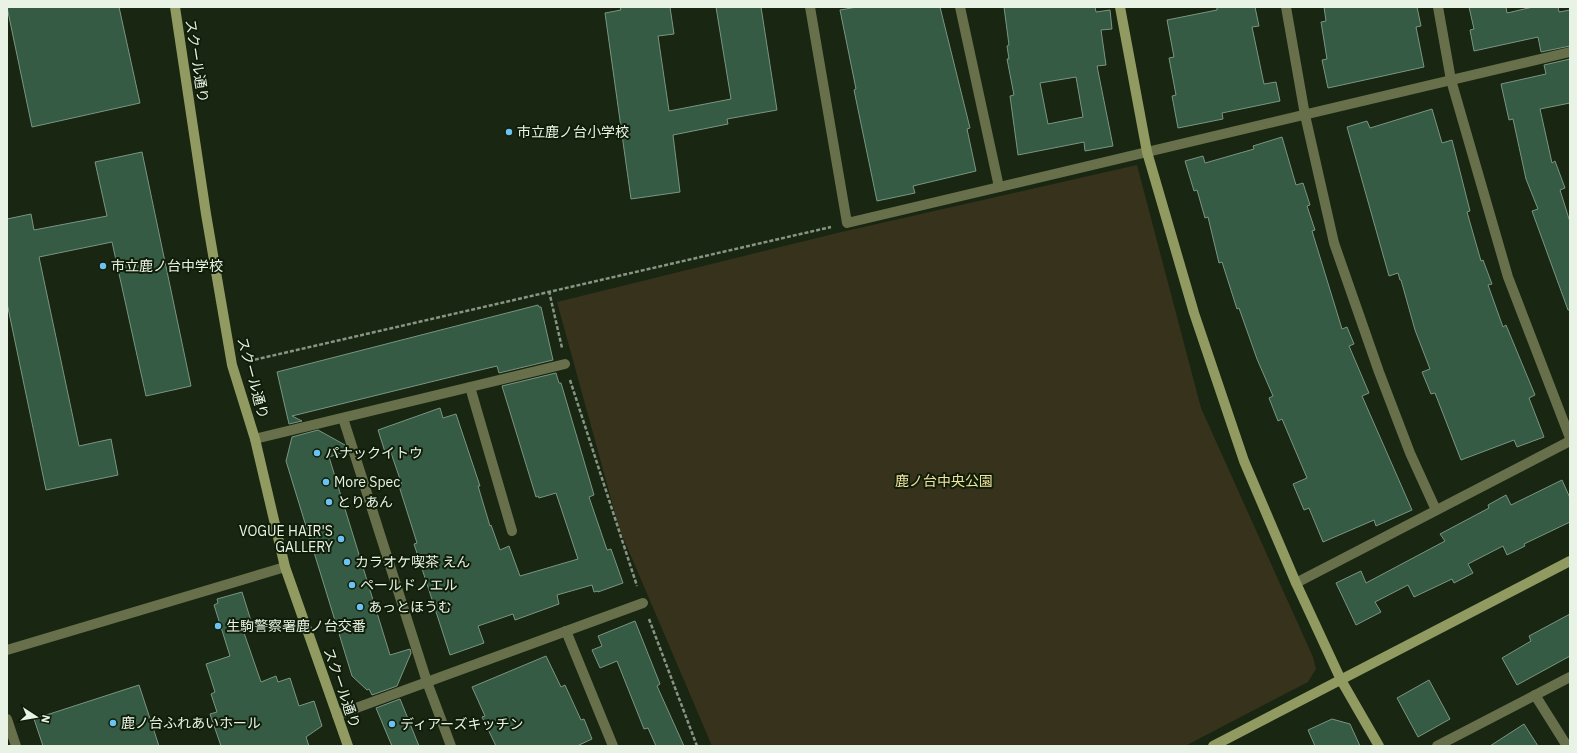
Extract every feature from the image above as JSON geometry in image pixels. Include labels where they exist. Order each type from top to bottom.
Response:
[{"type":"street","name":"スクール通り","points":[[175,7],[206,214],[232,365],[255,439],[285,567],[348,746]]},
{"type":"street","points":[[810,7],[847,223],[1570,52]]},
{"type":"street","points":[[960,7],[999,187]]},
{"type":"street","points":[[1120,7],[1147,152],[1194,313],[1244,461],[1296,583],[1341,680],[1379,746]]},
{"type":"street","points":[[1286,7],[1305,115],[1334,243],[1390,402],[1410,453],[1436,510]]},
{"type":"street","points":[[1296,583],[1570,439],[1508,277],[1451,80],[1438,7]]},
{"type":"street","points":[[255,439],[565,364]]},
{"type":"street","points":[[470,387],[512,531]]},
{"type":"street","points":[[343,418],[427,682],[451,746]]},
{"type":"street","points":[[1213,746],[1570,561]]},
{"type":"street","points":[[7,650],[285,567]]},
{"type":"street","points":[[337,715],[643,603]]},
{"type":"street","points":[[566,631],[613,746]]},
{"type":"street","points":[[1437,746],[1570,677]]},
{"type":"street","points":[[1535,695],[1567,746]]},
{"type":"street","points":[[7,720],[16,746]]},
{"type":"path","points":[[232,365],[847,223]]},
{"type":"path","points":[[549,291],[565,364],[624,548],[697,746]]},
{"type":"green space","name":"鹿ノ台中央公園","points":[[1137,165],[1201,408],[1313,657],[1316,669],[1308,682],[1185,746],[712,746],[619,528],[557,302],[837,233]]},
{"type":"building","points":[[7,7],[119,7],[140,103],[32,127]]},
{"type":"building","points":[[620,7],[670,7],[674,34],[658,36],[669,111],[731,99],[716,7],[761,7],[777,110],[727,119],[728,124],[673,135],[680,192],[631,199],[605,13],[621,10]]},
{"type":"building","points":[[857,7],[940,7],[970,128],[967,129],[976,171],[913,186],[915,193],[877,201],[854,90],[856,89],[840,10]]},
{"type":"building","points":[[1004,7],[1095,7],[1096,12],[1110,10],[1112,29],[1101,30],[1106,65],[1097,66],[1113,146],[1085,151],[1084,142],[1018,155],[1010,96],[1014,95],[1007,59],[1009,59],[1007,46],[1009,45]],"holes":[[[1076,77],[1083,117],[1048,124],[1040,83]]]},
{"type":"building","points":[[1217,7],[1255,7],[1259,26],[1252,27],[1264,84],[1276,82],[1280,101],[1222,113],[1223,119],[1178,128],[1172,96],[1176,95],[1169,58],[1174,57],[1167,20],[1217,10]]},
{"type":"building","points":[[1324,7],[1417,7],[1421,26],[1416,27],[1424,67],[1328,88],[1322,60],[1327,59],[1321,22],[1326,21]]},
{"type":"building","points":[[1469,7],[1506,7],[1507,13],[1533,7],[1558,7],[1559,12],[1570,10],[1570,46],[1541,52],[1538,37],[1474,51],[1470,30],[1474,29]]},
{"type":"building","points":[[1570,59],[1570,103],[1540,109],[1552,163],[1555,161],[1565,188],[1560,190],[1570,222],[1570,310],[1568,310],[1532,211],[1538,209],[1526,179],[1513,119],[1509,120],[1501,84],[1546,74],[1544,65]]},
{"type":"building","points":[[1432,109],[1442,143],[1452,140],[1470,211],[1467,212],[1481,261],[1483,260],[1492,284],[1488,285],[1503,327],[1506,325],[1535,395],[1529,398],[1544,437],[1517,447],[1514,440],[1461,460],[1435,393],[1431,394],[1422,372],[1430,369],[1415,330],[1401,280],[1398,273],[1389,276],[1347,127],[1367,121],[1370,128]]},
{"type":"building","points":[[1282,137],[1296,185],[1303,183],[1310,205],[1307,206],[1315,230],[1312,231],[1342,329],[1347,327],[1354,344],[1349,346],[1369,393],[1362,396],[1412,510],[1376,526],[1374,520],[1323,542],[1309,508],[1304,510],[1293,484],[1307,478],[1282,419],[1278,421],[1269,398],[1273,396],[1257,359],[1239,308],[1237,309],[1222,262],[1219,263],[1208,217],[1205,218],[1197,190],[1194,191],[1185,161],[1203,156],[1205,163],[1254,149],[1253,146]]},
{"type":"building","points":[[142,152],[191,386],[146,396],[112,242],[39,257],[79,446],[111,439],[118,475],[46,490],[7,303],[7,219],[31,214],[34,230],[107,216],[95,162]]},
{"type":"building","points":[[538,305],[541,307],[553,360],[499,373],[497,366],[459,375],[292,416],[302,421],[289,424],[277,372]]},
{"type":"building","points":[[556,373],[559,383],[561,383],[594,495],[589,497],[607,550],[611,549],[623,583],[598,592],[594,592],[592,585],[557,595],[559,604],[515,620],[513,614],[478,626],[484,643],[450,655],[414,544],[417,543],[399,486],[402,485],[390,450],[385,452],[378,430],[440,408],[443,418],[456,414],[480,486],[478,486],[490,526],[491,525],[500,550],[509,546],[520,576],[578,559],[556,493],[539,498],[538,496],[536,497],[502,386]]},
{"type":"building","points":[[318,430],[345,445],[347,451],[329,457],[390,655],[410,649],[411,653],[397,686],[372,695],[369,689],[367,690],[352,676],[286,461],[292,437]]},
{"type":"building","points":[[1562,480],[1570,498],[1570,522],[1524,544],[1525,546],[1507,555],[1503,546],[1468,564],[1473,573],[1454,583],[1452,579],[1414,597],[1408,585],[1375,602],[1381,612],[1356,625],[1336,583],[1361,571],[1366,583],[1445,541],[1440,534],[1489,508],[1488,505],[1506,495],[1511,505]]},
{"type":"building","points":[[242,592],[252,624],[245,626],[246,629],[243,630],[261,682],[276,676],[278,682],[290,678],[299,706],[314,701],[322,726],[306,737],[309,746],[221,746],[210,714],[217,712],[211,694],[215,692],[206,664],[230,656],[214,605],[218,603],[217,599]]},
{"type":"building","points":[[1570,614],[1570,656],[1517,685],[1502,658],[1531,641],[1529,636]]},
{"type":"building","points":[[635,621],[660,684],[657,686],[684,746],[656,746],[648,728],[644,729],[617,661],[600,668],[592,650],[602,646],[598,636]]},
{"type":"building","points":[[546,656],[561,687],[565,685],[581,720],[584,719],[592,739],[577,746],[496,746],[482,717],[485,716],[472,687]]},
{"type":"building","points":[[1429,680],[1450,719],[1418,737],[1397,698]]},
{"type":"building","points":[[139,685],[159,746],[43,746],[34,719]]},
{"type":"building","points":[[400,699],[419,746],[392,746],[376,708]]},
{"type":"building","points":[[1332,719],[1350,724],[1360,746],[1315,746],[1308,730]]},
{"type":"building","points":[[1524,724],[1538,746],[1490,746]]},
{"type":"place","name":"市立鹿ノ台小学校","points":[[509,132]]},
{"type":"place","name":"市立鹿ノ台中学校","points":[[103,266]]},
{"type":"place","name":"パナックイトウ","points":[[317,453]]},
{"type":"place","name":"More Spec","points":[[326,482]]},
{"type":"place","name":"とりあん","points":[[329,502]]},
{"type":"place","name":"VOGUE HAIR'S GALLERY","points":[[341,539]]},
{"type":"place","name":"カラオケ喫茶 えん","points":[[347,562]]},
{"type":"place","name":"ペールドノエル","points":[[352,585]]},
{"type":"place","name":"あっとほうむ","points":[[360,607]]},
{"type":"place","name":"生駒警察署鹿ノ台交番","points":[[218,626]]},
{"type":"place","name":"鹿ノ台ふれあいホール","points":[[113,723]]},
{"type":"place","name":"ディアーズキッチン","points":[[392,724]]}]
